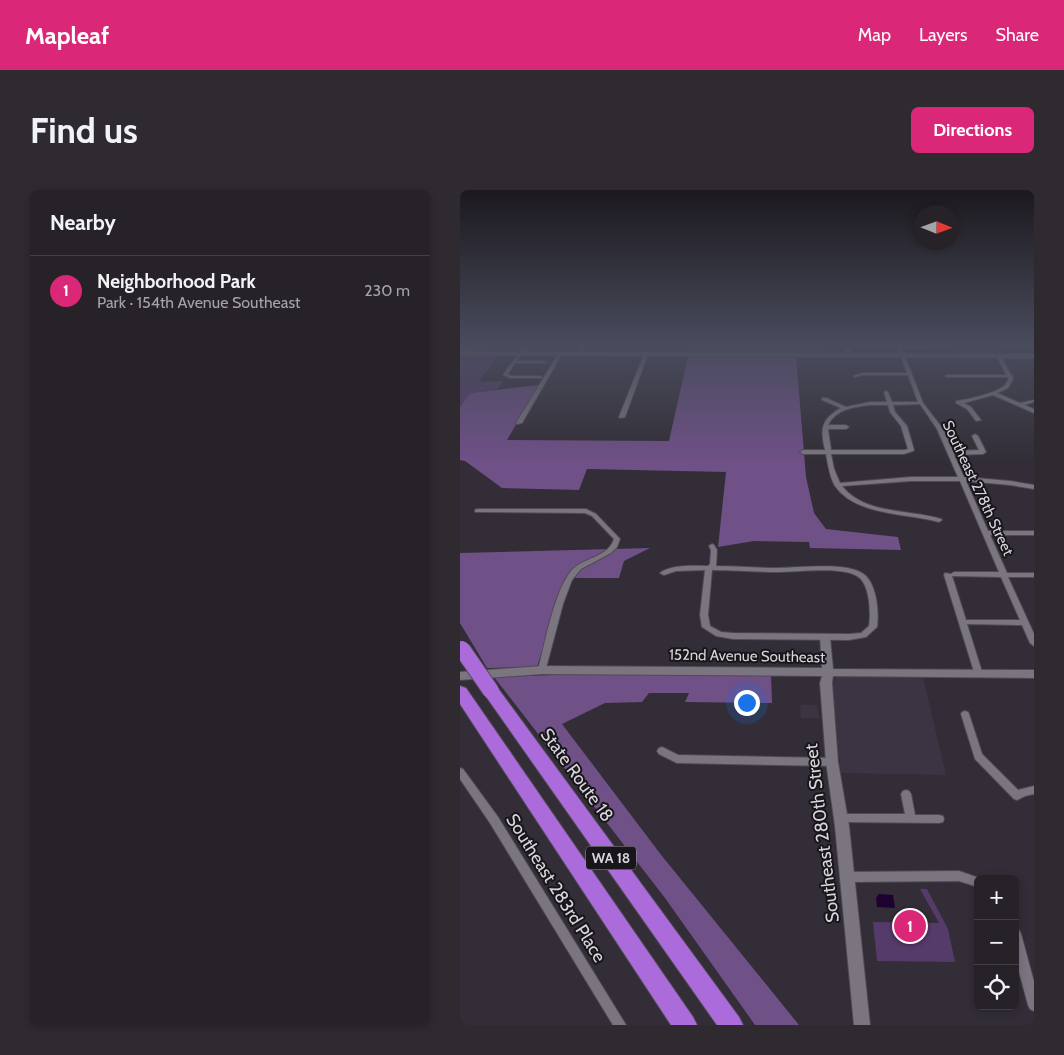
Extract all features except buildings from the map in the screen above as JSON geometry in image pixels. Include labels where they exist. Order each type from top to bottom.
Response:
[{"type":"highway","name":"State Route 18","points":[[461,648],[731,1025]]},
{"type":"highway","name":"WA 18","points":[[460,687],[685,1025]]},
{"type":"street","points":[[519,423],[542,385]]},
{"type":"street","points":[[622,417],[634,385]]},
{"type":"street","name":"Southeast 278th Street","points":[[914,385],[921,403],[940,429],[1034,643]]},
{"type":"street","points":[[978,420],[969,408],[958,402],[965,402],[1008,385]]},
{"type":"street","points":[[803,452],[904,452],[911,450],[904,426],[893,412],[886,392]]},
{"type":"street","points":[[993,392],[1034,411]]},
{"type":"street","points":[[824,399],[845,408]]},
{"type":"street","points":[[1021,404],[1034,401]]},
{"type":"street","points":[[921,403],[868,404],[845,408],[834,414],[828,420],[825,427],[828,452],[833,478],[837,485],[852,499],[867,506],[939,520]]},
{"type":"street","points":[[825,427],[846,427]]},
{"type":"street","points":[[950,452],[984,452],[975,436]]},
{"type":"street","points":[[837,485],[888,480],[962,480],[999,481],[1034,487]]},
{"type":"street","points":[[478,511],[586,511],[594,515],[617,541],[613,549],[575,571],[569,580],[559,606],[542,670]]},
{"type":"street","points":[[985,533],[1034,533]]},
{"type":"street","points":[[664,573],[676,569],[709,569],[838,570],[860,574],[868,585],[875,619],[874,627],[863,635],[849,637],[733,636],[719,634],[710,630],[706,627],[704,616],[709,569],[713,565],[714,550],[712,546]]},
{"type":"street","points":[[979,674],[951,575],[1034,575]]},
{"type":"street","points":[[968,622],[1025,623]]},
{"type":"street","name":"Southeast 280th Street","points":[[825,637],[828,672],[826,683],[832,762],[847,877],[862,1025]]},
{"type":"street","name":"152nd Avenue Southeast","points":[[460,687],[542,670],[1034,674]]},
{"type":"street","points":[[965,714],[978,756],[1017,796],[1023,792],[1034,790]]},
{"type":"street","points":[[662,750],[677,759],[832,762]]},
{"type":"street","name":"Southeast 283rd Place","points":[[460,772],[494,820],[620,1025]]},
{"type":"street","points":[[906,794],[911,819]]},
{"type":"street","points":[[840,818],[939,819]]},
{"type":"street","points":[[847,877],[959,876],[974,881]]},
{"type":"street","points":[[1019,949],[1034,1005]]},
{"type":"shaded area","points":[[460,385],[501,385],[498,389],[470,393],[460,407]]},
{"type":"shaded area","points":[[539,385],[507,440],[669,441],[682,385],[798,385],[806,477],[814,513],[826,529],[898,537],[901,550],[810,548],[809,542],[754,541],[718,547],[726,472],[587,469],[579,490],[502,488],[465,461],[460,460],[460,407],[470,393]]},
{"type":"shaded area","points":[[650,548],[624,561],[619,578],[565,578],[537,667],[487,668],[460,623],[460,553]]},
{"type":"shaded area","points":[[554,675],[771,675],[772,703],[685,702],[689,693],[649,693],[642,702],[605,703],[562,724],[662,856],[799,1025],[755,1025],[665,898],[494,677]]},
{"type":"shaded area","points":[[838,676],[923,677],[946,775],[841,773],[832,684]]},
{"type":"shaded area","points":[[800,705],[817,705],[819,718],[801,718]]},
{"type":"shaded area","points":[[920,889],[927,889],[948,929],[955,962],[877,961],[873,922],[939,923]]},
{"type":"shaded area","points":[[879,894],[893,895],[895,908],[877,907],[876,898]]},
{"type":"place","name":"Neighborhood Park","points":[[910,926]]}]
